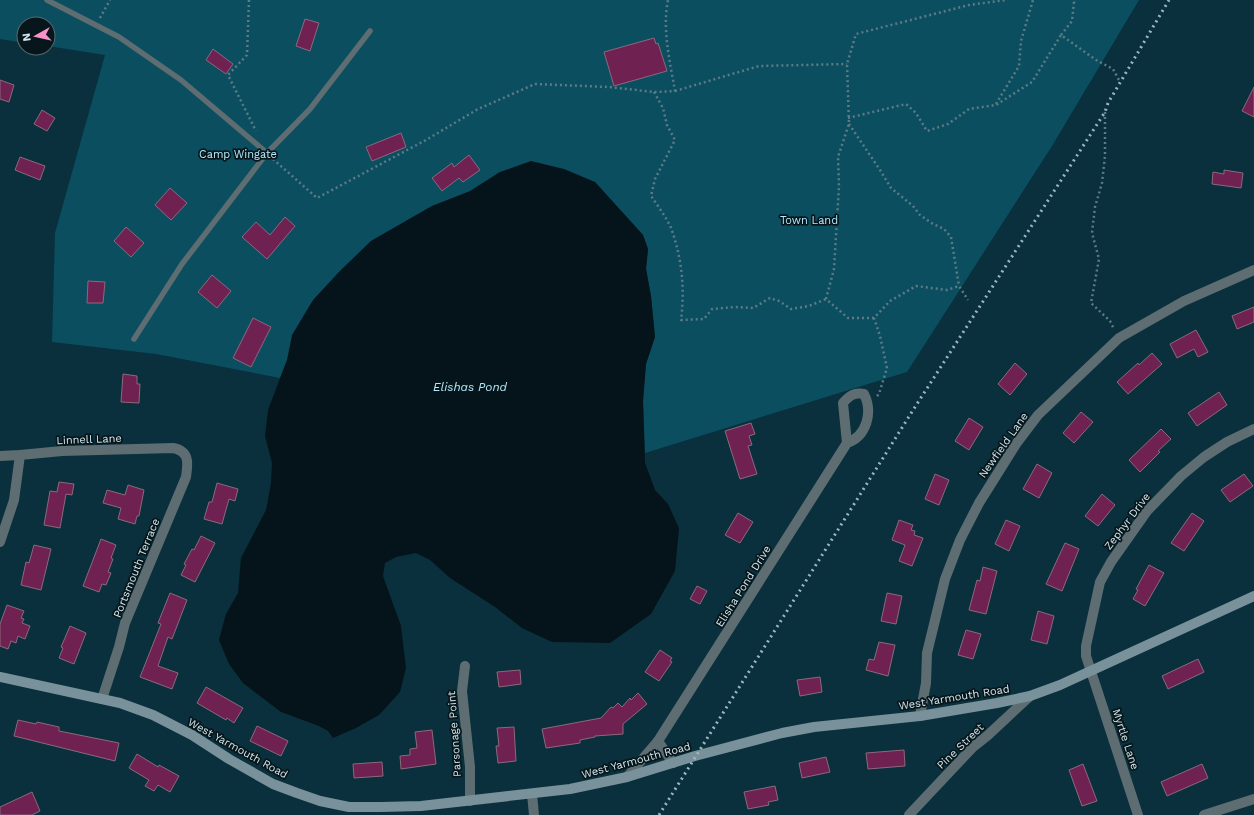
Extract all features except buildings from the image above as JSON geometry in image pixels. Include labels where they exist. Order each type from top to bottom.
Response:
[{"type":"main road","name":"West Yarmouth Road","points":[[0,677],[120,703],[153,715],[192,735],[229,759],[273,784],[320,801],[349,807],[421,806],[570,789],[627,777],[761,738],[802,729],[920,716],[1030,696],[1092,671],[1254,596]]},
{"type":"street","name":"Newfield Lane","points":[[920,716],[926,683],[927,653],[944,586],[960,540],[979,503],[1016,444],[1038,415],[1119,338],[1184,300],[1254,270]]},
{"type":"street","points":[[847,443],[843,403],[849,396],[858,393],[864,394],[867,401]]},
{"type":"street","name":"Elisha Pond Drive","points":[[627,777],[658,741],[847,443],[855,440],[866,426],[869,413],[867,401]]},
{"type":"street","name":"Zephyr Drive","points":[[1092,671],[1086,656],[1086,646],[1100,582],[1111,562],[1147,511],[1181,476],[1204,457],[1227,442],[1254,429]]},
{"type":"street","name":"Linnell Lane","points":[[0,456],[62,451],[179,449]]},
{"type":"street","name":"Portsmouth Terrace","points":[[102,700],[125,623],[186,478],[188,466],[187,457],[179,449]]},
{"type":"street","points":[[0,542],[14,500],[20,455]]},
{"type":"street","name":"Parsonage Point","points":[[465,666],[462,691],[470,767],[470,801]]},
{"type":"street","name":"Myrtle Lane","points":[[1092,671],[1138,815]]},
{"type":"street","name":"Pine Street","points":[[909,815],[973,747],[1030,696]]},
{"type":"street","points":[[658,741],[674,763]]},
{"type":"street","points":[[532,794],[534,815]]},
{"type":"street","points":[[1204,815],[1254,799]]},
{"type":"lane","points":[[47,0],[119,37],[181,80],[267,153]]},
{"type":"lane","points":[[134,338],[182,264],[267,153],[310,109],[370,31]]},
{"type":"path","points":[[95,25],[110,0]]},
{"type":"path","points":[[249,0],[247,55],[228,75],[257,132]]},
{"type":"path","points":[[668,0],[665,14],[675,91]]},
{"type":"path","points":[[968,300],[959,286],[951,237],[944,229],[933,224],[920,215],[913,206],[891,188],[849,124],[847,64],[856,34],[969,5],[1006,0]]},
{"type":"path","points":[[996,105],[1019,66],[1021,41],[1033,0]]},
{"type":"path","points":[[848,118],[906,104],[916,113],[927,131],[948,124],[969,108],[996,105],[1032,82],[1061,34],[1072,21],[1074,2],[1072,0]]},
{"type":"path","points":[[1061,34],[1096,60],[1113,69],[1120,82]]},
{"type":"path","points":[[267,153],[317,198],[350,179],[426,140],[478,109],[535,84],[609,87],[654,92],[675,91],[760,66],[847,64]]},
{"type":"path","points":[[654,92],[663,108],[666,125],[675,140],[655,179],[651,196],[670,227],[681,264],[684,299],[681,320],[704,319],[712,309],[735,307],[753,308],[770,298],[779,300],[791,309],[809,306],[826,299]]},
{"type":"path","points":[[1105,112],[1105,156],[1102,182],[1095,206],[1092,234],[1099,259],[1091,303],[1110,321],[1119,338]]},
{"type":"path","points":[[826,299],[834,268],[839,193],[838,157],[849,124]]},
{"type":"path","points":[[826,299],[848,318],[874,318],[890,302],[916,286],[947,290],[959,286]]},
{"type":"path","points":[[867,401],[879,394],[887,368],[880,336],[874,318]]},
{"type":"green space","points":[[0,0],[1139,0],[1052,146],[907,372],[645,453],[643,401],[646,364],[655,337],[651,296],[646,269],[648,249],[643,235],[595,182],[500,172],[470,192],[432,206],[371,241],[338,273],[287,360],[280,378],[156,354],[52,342],[55,233],[105,55],[56,47],[56,16],[16,16],[16,42],[0,39]]},
{"type":"water","name":"Elishas Pond","points":[[531,161],[564,169],[595,182],[643,235],[648,249],[646,269],[651,296],[655,337],[646,364],[643,401],[645,463],[655,490],[668,504],[679,528],[675,571],[651,614],[610,643],[552,642],[522,628],[495,607],[450,578],[430,560],[416,553],[396,557],[385,563],[383,576],[401,626],[406,668],[400,692],[379,715],[356,728],[333,738],[328,731],[319,726],[281,712],[243,683],[229,664],[219,640],[226,614],[238,593],[241,558],[266,510],[271,483],[272,463],[265,436],[268,410],[287,360],[292,335],[313,300],[371,241],[432,206],[470,191],[500,172]]},
{"type":"railway","points":[[659,815],[915,407],[1105,112],[1108,103],[1169,0]]},
{"type":"park label","name":"Camp Wingate","points":[[238,154]]},
{"type":"park label","name":"Town Land","points":[[809,220]]}]
